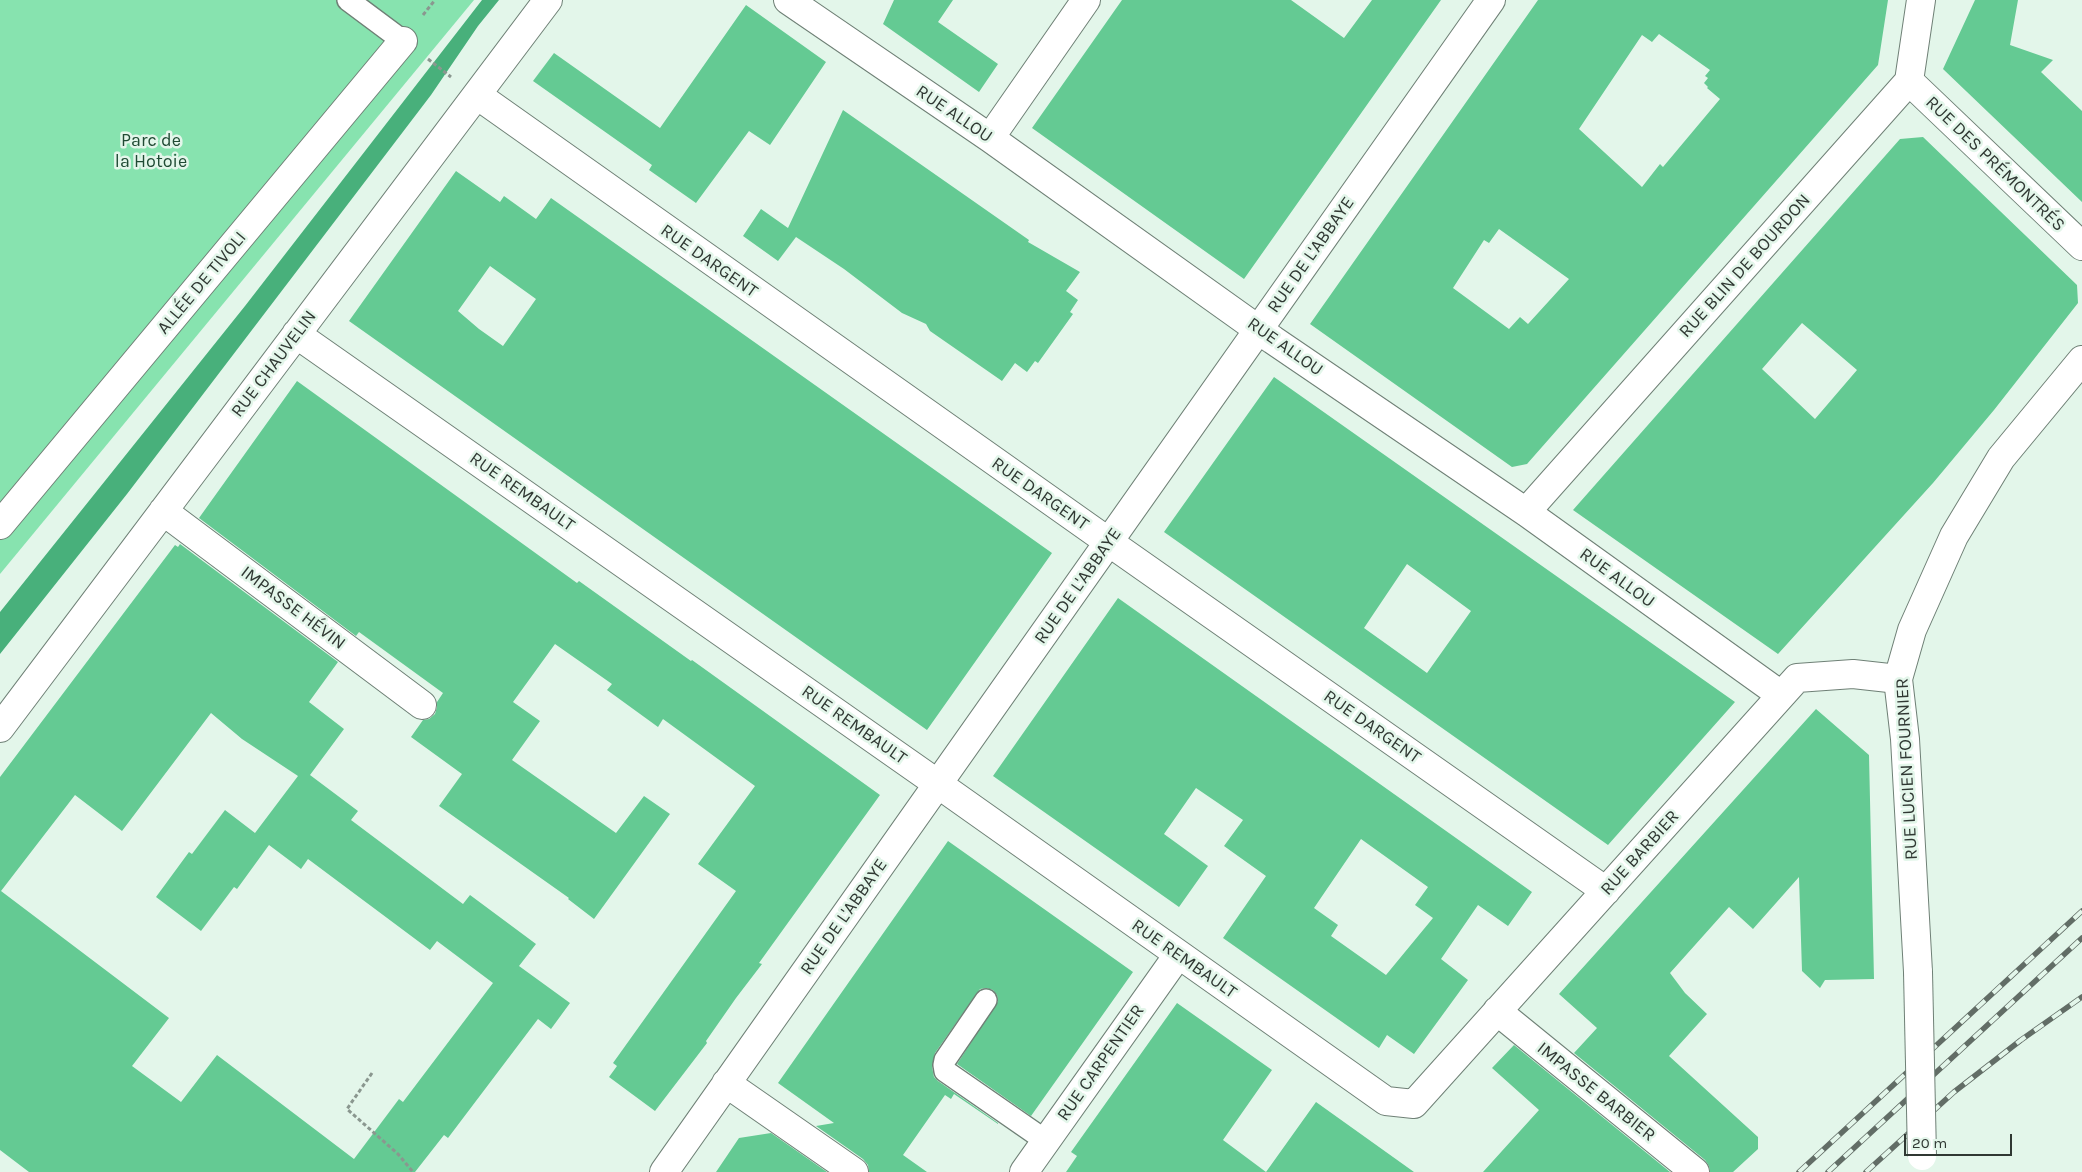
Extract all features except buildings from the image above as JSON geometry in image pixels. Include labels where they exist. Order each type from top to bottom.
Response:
[{"type":"street","name":"RUE CHAUVELIN","points":[[0,728],[548,0]]},
{"type":"street","name":"RUE ALLOU","points":[[788,0],[990,138],[1259,330],[1526,512],[1781,695]]},
{"type":"street","points":[[990,138],[1086,0]]},
{"type":"street","name":"RUE DE L'ABBAYE","points":[[664,1172],[1491,0]]},
{"type":"street","points":[[1909,81],[1921,0]]},
{"type":"street","name":"ALLÉE DE TIVOLI","points":[[0,525],[403,41]]},
{"type":"street","name":"RUE DES PRÉMONTRÉS","points":[[1909,81],[2082,246]]},
{"type":"street","name":"RUE BLIN DE BOURDON","points":[[1526,512],[1909,81]]},
{"type":"street","name":"RUE DARGENT","points":[[477,95],[1606,891]]},
{"type":"street","name":"RUE REMBAULT","points":[[296,334],[1386,1101],[1414,1104]]},
{"type":"street","name":"RUE LUCIEN FOURNIER","points":[[1922,1164],[1918,972],[1905,739],[1898,679],[1912,630],[1954,536],[2001,458],[2082,360]]},
{"type":"street","name":"IMPASSE HÉVIN","points":[[163,511],[422,705]]},
{"type":"street","name":"RUE BARBIER","points":[[1414,1104],[1797,678],[1853,674],[1898,679]]},
{"type":"street","name":"RUE CARPENTIER","points":[[1024,1172],[1178,955]]},
{"type":"street","name":"IMPASSE BARBIER","points":[[1497,1011],[1695,1172]]},
{"type":"street","points":[[726,1083],[854,1172]]},
{"type":"lane","points":[[348,0],[403,41]]},
{"type":"lane","points":[[986,1000],[946,1060],[945,1071],[1046,1141]]},
{"type":"path","points":[[434,63],[452,77]]},
{"type":"path","points":[[372,1073],[347,1109],[398,1154],[413,1172]]},
{"type":"green space","name":"Parc de la Hotoie","points":[[0,0],[474,0],[0,574]]},
{"type":"shaded area","points":[[482,0],[499,0],[478,26],[431,95],[127,494],[0,654],[0,612],[245,306]]},
{"type":"railway","points":[[1799,1172],[2082,911]]},
{"type":"railway","points":[[1828,1172],[2082,938]]},
{"type":"railway","points":[[1866,1172],[1954,1092],[2021,1040],[2082,997]]}]
